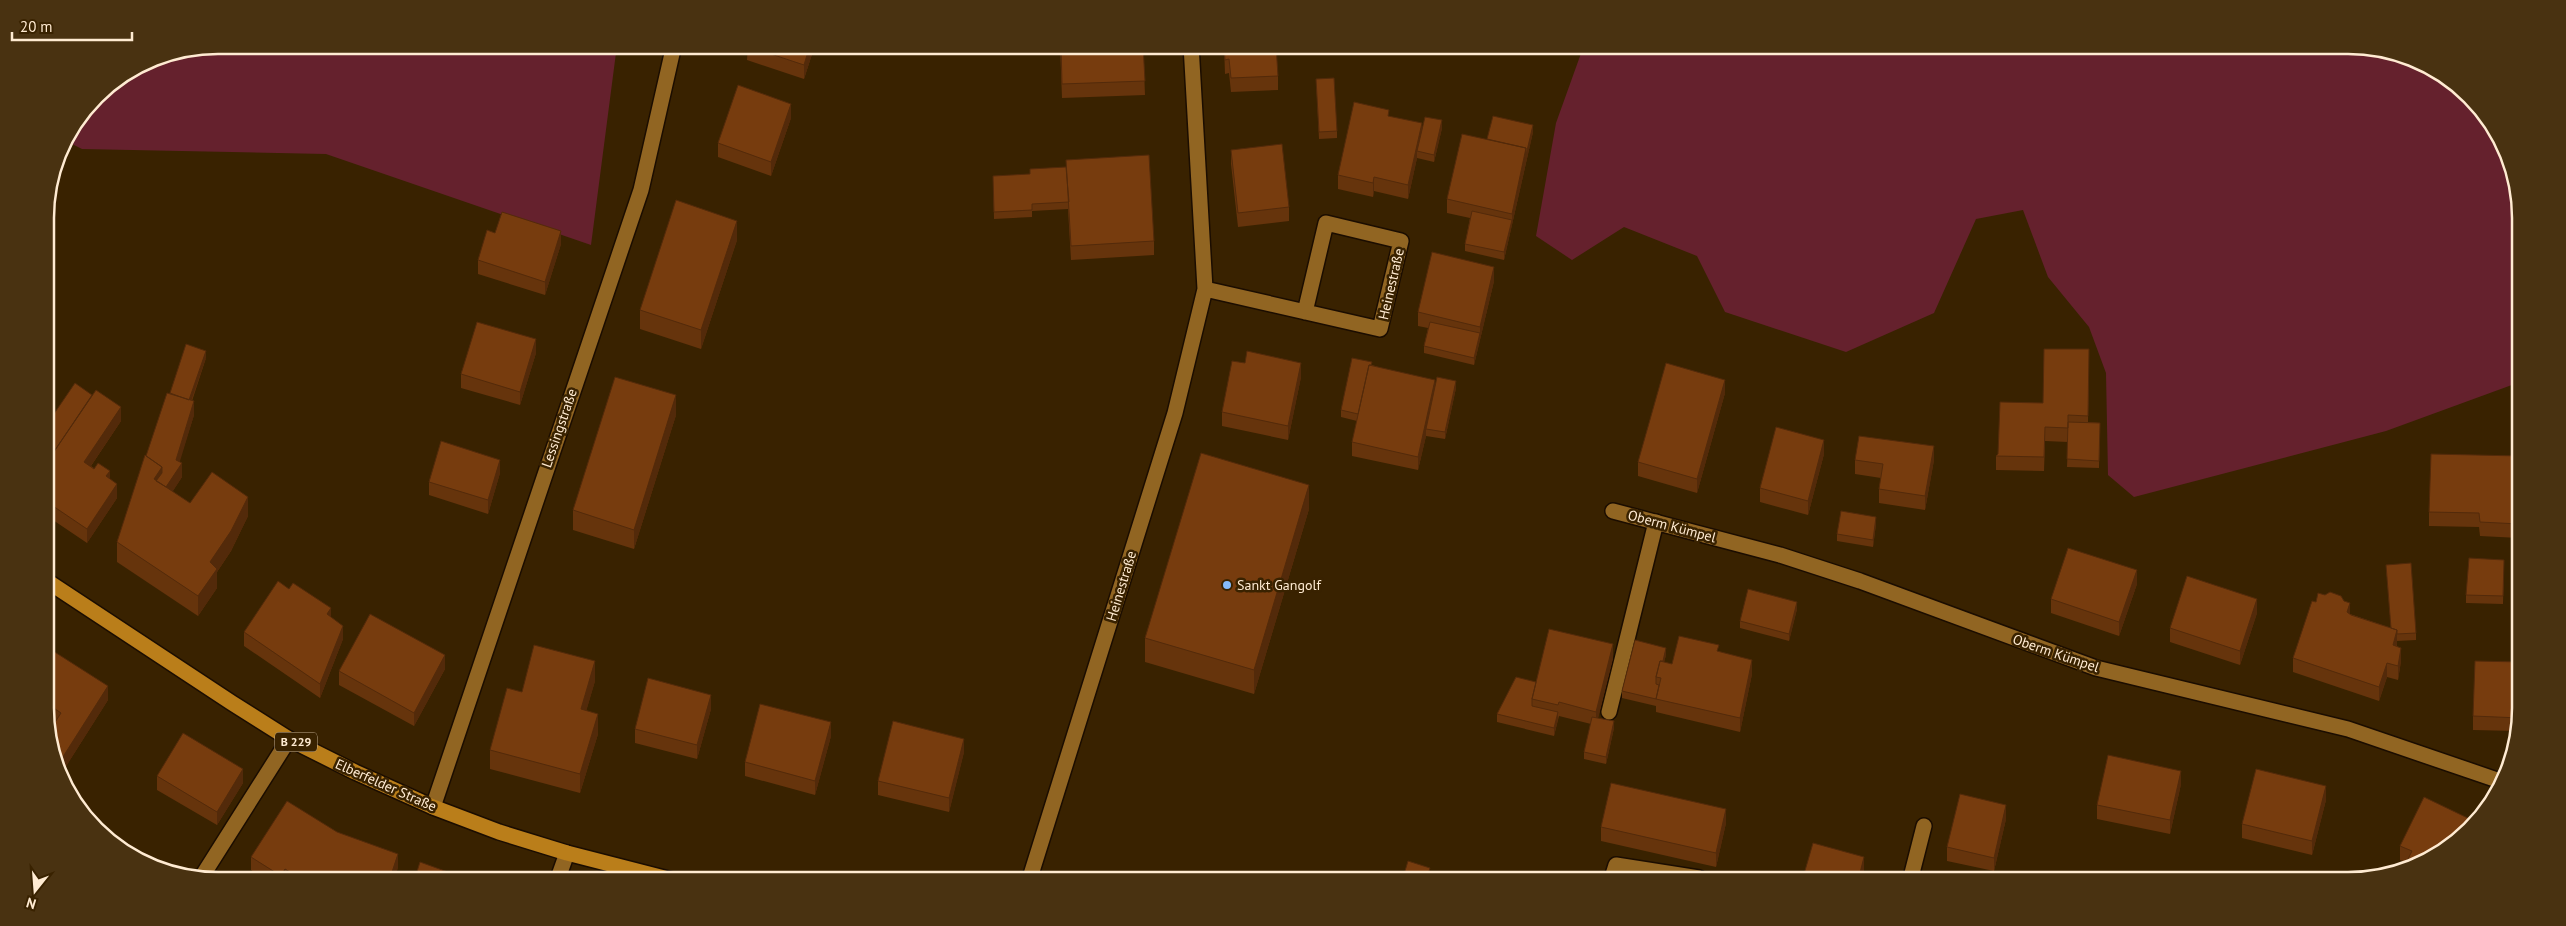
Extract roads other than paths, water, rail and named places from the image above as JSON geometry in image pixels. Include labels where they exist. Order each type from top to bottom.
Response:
[{"type":"main road","name":"Elberfelder Straße","points":[[54,586],[289,738],[354,772],[433,807],[500,832],[566,853],[641,872]]},
{"type":"street","name":"Lessingstraße","points":[[433,807],[641,190],[672,54]]},
{"type":"street","name":"Heinestraße","points":[[1032,872],[1175,413],[1205,289],[1192,54]]},
{"type":"street","name":"Heinestraße","points":[[1205,289],[1305,312],[1380,329],[1401,240],[1326,223],[1305,312]]},
{"type":"street","name":"Oberm Kümpel","points":[[1613,511],[1780,554],[1860,581],[2096,668],[2348,730],[2496,780]]},
{"type":"street","points":[[1609,712],[1656,522]]},
{"type":"street","points":[[205,872],[289,738]]},
{"type":"street","points":[[1912,872],[1924,826]]},
{"type":"street","points":[[560,872],[566,853]]},
{"type":"street","points":[[1614,872],[1616,865],[1661,872]]},
{"type":"place","name":"Sankt Gangolf","points":[[1227,585]]}]
